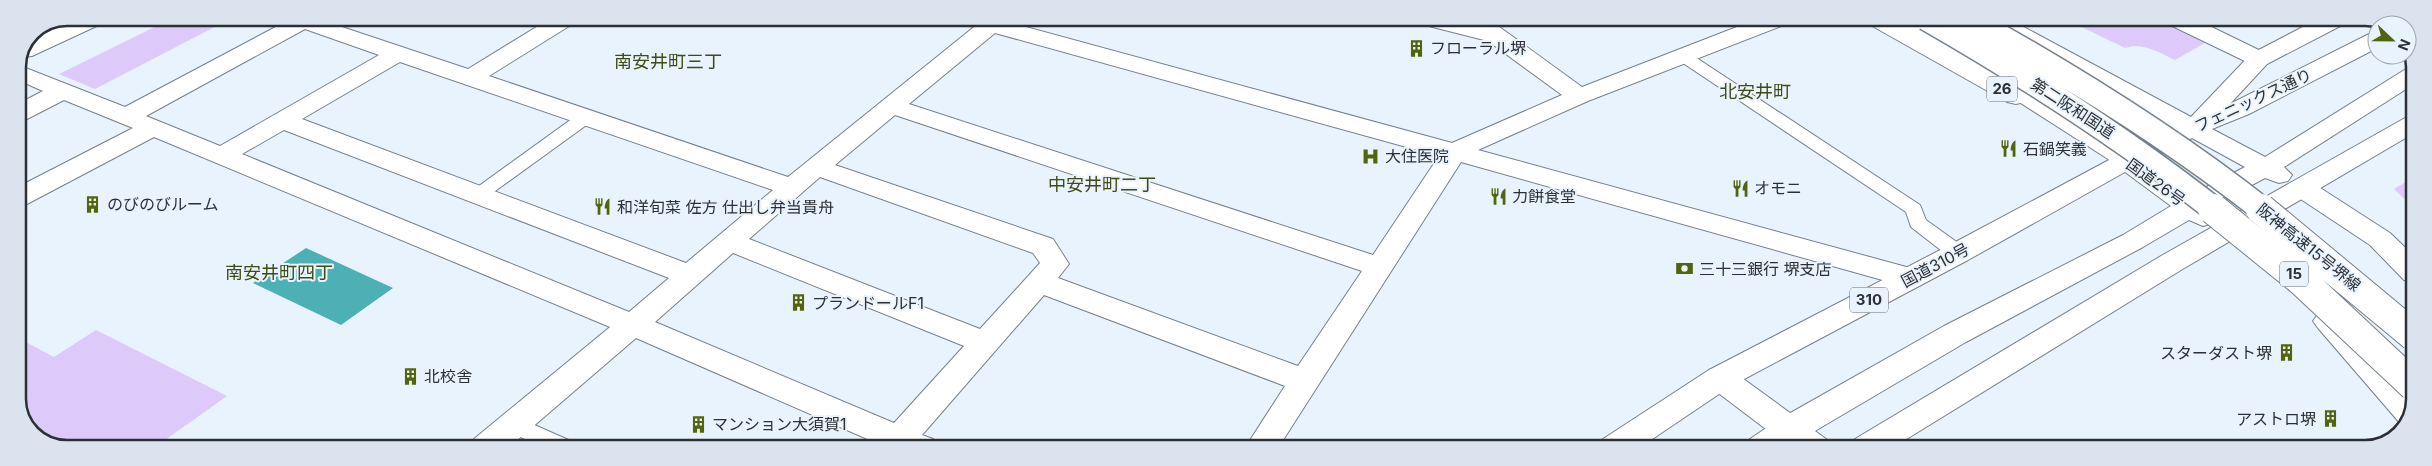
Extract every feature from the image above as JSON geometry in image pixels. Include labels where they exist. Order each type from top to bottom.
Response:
[{"type":"main road","points":[[32,47],[78,26]]},
{"type":"main road","points":[[127,116],[286,26]]},
{"type":"main road","points":[[320,26],[792,187]]},
{"type":"main road","points":[[471,78],[549,26]]},
{"type":"main road","points":[[496,439],[890,106],[979,26]]},
{"type":"main road","points":[[1009,26],[1911,278]]},
{"type":"main road","points":[[1459,27],[1496,36]]},
{"type":"main road","points":[[1483,27],[1578,96]]},
{"type":"main road","points":[[1267,440],[1455,152],[1578,96],[1758,27]]},
{"type":"main road","name":"国道26号","points":[[1891,27],[2128,160],[2190,207],[2326,319],[2405,407]]},
{"type":"main road","points":[[1918,27],[2128,160]]},
{"type":"main road","name":"第二阪和国道","points":[[1941,27],[2036,84],[2167,171]]},
{"type":"main road","name":"第二阪和国道","points":[[1983,27],[2055,67],[2127,112],[2200,162]]},
{"type":"main road","points":[[2007,27],[2194,127],[2302,188],[2380,239],[2405,264]]},
{"type":"main road","points":[[2037,27],[2125,73],[2194,127]]},
{"type":"main road","points":[[2193,27],[2259,58]]},
{"type":"main road","points":[[2194,127],[2259,58],[2320,27]]},
{"type":"main road","name":"フェニックス通り","points":[[2128,160],[2194,127],[2240,109],[2367,43]]},
{"type":"main road","points":[[222,155],[399,53]]},
{"type":"main road","points":[[26,75],[633,325],[901,439]]},
{"type":"main road","points":[[1773,440],[1788,429],[1955,334],[2133,241],[2190,207],[2266,167],[2406,79]]},
{"type":"main road","points":[[26,110],[64,90]]},
{"type":"main road","points":[[890,106],[1380,266]]},
{"type":"main road","points":[[282,120],[690,275]]},
{"type":"main road","points":[[26,194],[155,127]]},
{"type":"main road","points":[[1881,440],[2170,263],[2406,129]]},
{"type":"main road","name":"国道310号","points":[[1627,440],[1720,378],[1958,253],[2128,160]]},
{"type":"main road","name":"阪神高速15号堺線","points":[[2200,162],[2339,270],[2405,328]]},
{"type":"main road","points":[[816,167],[1044,246],[1055,264],[984,343],[913,439]]},
{"type":"main road","name":"阪神高速15号堺線","points":[[2167,171],[2304,282],[2405,378]]},
{"type":"main road","points":[[729,241],[984,343]]},
{"type":"main road","points":[[1039,282],[1305,381]]},
{"type":"main road","points":[[1720,378],[1803,440]]},
{"type":"lane","points":[[1683,56],[1914,209],[1918,223],[1958,253]]},
{"type":"lane","points":[[478,194],[586,117]]},
{"type":"lane","points":[[514,424],[546,439]]},
{"type":"shaded area","points":[[157,26],[216,26],[95,89],[59,74]]},
{"type":"shaded area","points":[[2081,27],[2172,27],[2205,43],[2175,60],[2144,47],[2131,46],[2125,48]]},
{"type":"shaded area","points":[[2406,182],[2406,200],[2394,189]]},
{"type":"shaded area","points":[[96,330],[227,396],[167,439],[57,438],[38,428],[28,409],[26,401],[26,342],[54,357]]},
{"type":"water","points":[[306,248],[393,288],[341,325],[253,283]]},
{"type":"place","name":"フローラル堺","points":[[1416,48]]},
{"type":"place","name":"石鍋笑義","points":[[2009,149]]},
{"type":"place","name":"大住医院","points":[[1371,156]]},
{"type":"place","name":"オモニ","points":[[1740,188]]},
{"type":"place","name":"力餅食堂","points":[[1498,196]]},
{"type":"place","name":"のびのびルーム","points":[[93,204]]},
{"type":"place","name":"和洋旬菜 佐方 仕出し弁当貴舟","points":[[603,207]]},
{"type":"place","name":"三十三銀行 堺支店","points":[[1685,269]]},
{"type":"place","name":"プランドールF1","points":[[798,303]]},
{"type":"place","name":"スターダスト堺","points":[[2286,353]]},
{"type":"place","name":"北校舎","points":[[410,376]]},
{"type":"place","name":"アストロ堺","points":[[2330,419]]},
{"type":"place","name":"マンション大須賀1","points":[[698,424]]},
{"type":"district","name":"南安井町三丁","points":[[668,62]]},
{"type":"district","name":"北安井町","points":[[1755,92]]},
{"type":"district","name":"中安井町二丁","points":[[1102,185]]},
{"type":"district","name":"南安井町四丁","points":[[279,273]]}]
